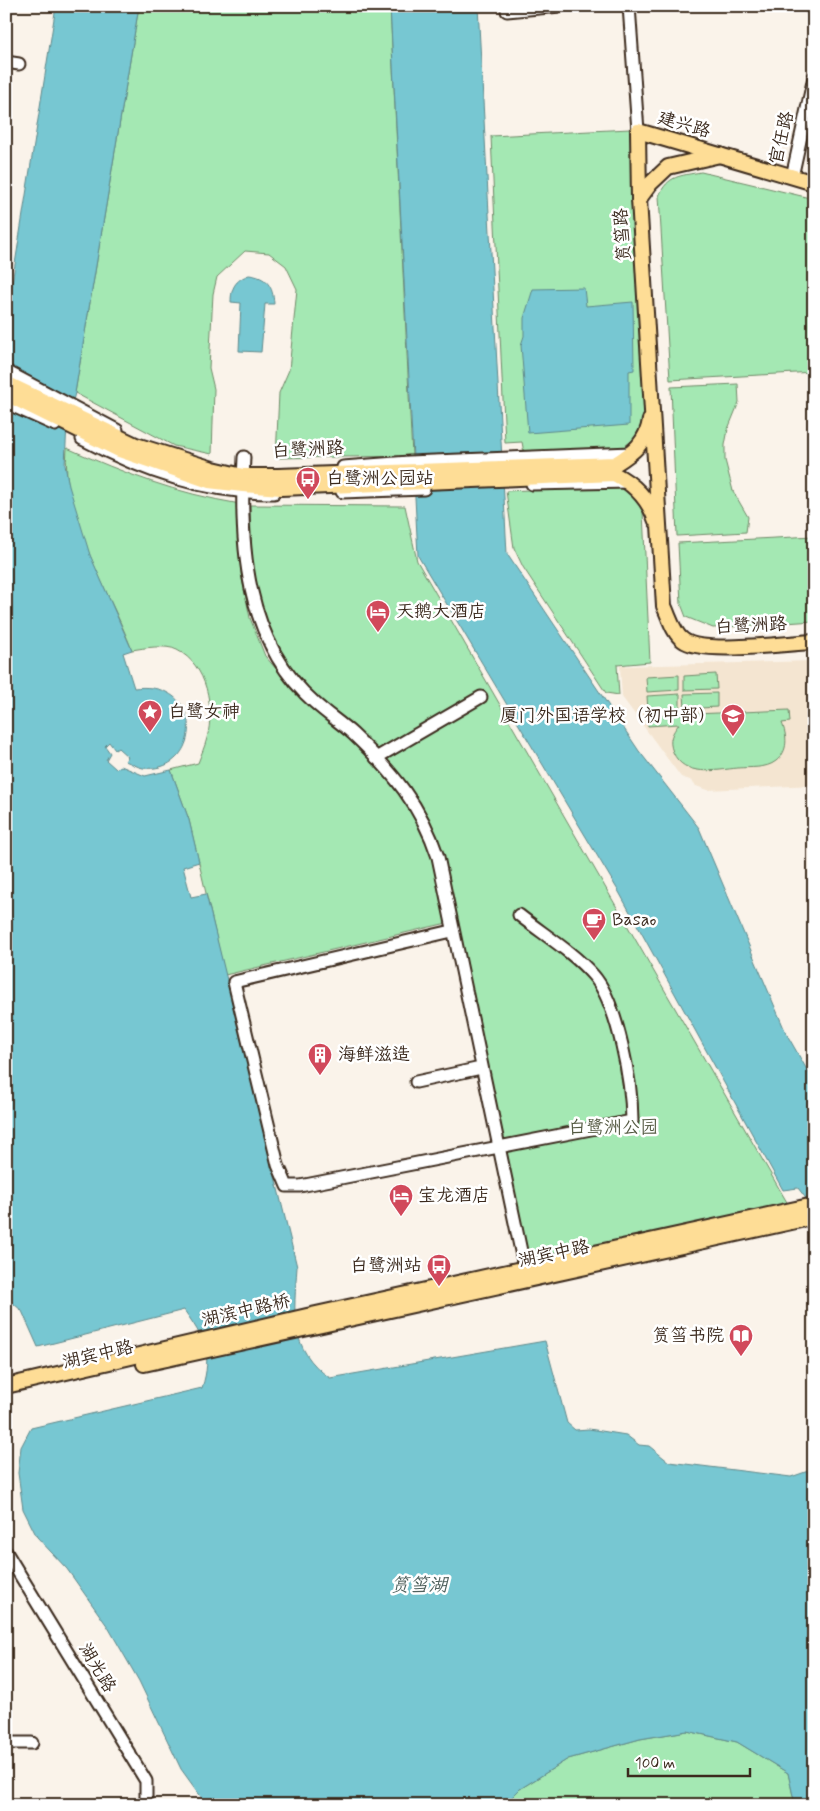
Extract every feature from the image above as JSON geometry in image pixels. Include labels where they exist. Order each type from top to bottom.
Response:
[{"type":"main road","name":"建兴路","points":[[638,131],[814,183]]},
{"type":"main road","name":"筼筜路","points":[[638,131],[640,199],[656,461]]},
{"type":"main road","name":"建兴路","points":[[640,199],[650,184],[668,167],[693,163],[720,155]]},
{"type":"main road","name":"白鹭洲路","points":[[6,383],[76,422],[119,450],[209,481],[243,481],[280,488],[410,476],[507,472],[615,464],[633,453],[649,433],[653,399]]},
{"type":"main road","name":"白鹭洲路","points":[[6,394],[76,422]]},
{"type":"main road","name":"白鹭洲路","points":[[656,461],[664,606],[675,630],[683,641],[709,648],[814,642]]},
{"type":"main road","name":"白鹭洲路","points":[[507,472],[614,474],[630,482],[651,507],[660,534]]},
{"type":"main road","name":"湖宾中路","points":[[308,1321],[809,1212]]},
{"type":"main road","name":"湖滨中路桥","points":[[195,1347],[308,1321]]},
{"type":"main road","name":"湖宾中路","points":[[6,1395],[195,1347]]},
{"type":"main road","points":[[6,1386],[195,1347]]},
{"type":"street","points":[[506,11],[560,6]]},
{"type":"street","name":"筼筜路","points":[[629,6],[638,131]]},
{"type":"street","points":[[808,6],[814,11]]},
{"type":"street","points":[[6,62],[19,64]]},
{"type":"street","name":"官任路","points":[[792,177],[814,78]]},
{"type":"street","name":"白鹭洲路","points":[[6,371],[76,422]]},
{"type":"street","name":"白鹭洲路","points":[[6,403],[133,439],[243,481],[287,472],[410,476],[507,472]]},
{"type":"street","points":[[244,458],[243,481],[250,588],[271,649],[284,668],[314,703],[352,733],[404,790],[424,822],[438,857],[525,1274]]},
{"type":"street","points":[[376,758],[481,697]]},
{"type":"street","points":[[452,931],[234,982],[278,1164],[287,1186],[300,1186],[632,1121],[632,1098],[623,1054],[606,998],[594,976],[519,915]]},
{"type":"street","points":[[416,1082],[481,1068]]},
{"type":"street","name":"湖光路","points":[[6,1552],[146,1781],[146,1805]]},
{"type":"street","points":[[6,1743],[32,1744]]},
{"type":"shaded area","name":"厦门外国语学校（初中部）","points":[[814,661],[814,785],[708,790],[696,786],[690,780],[681,777],[622,697],[620,666]]},
{"type":"green space","points":[[139,6],[390,6],[412,456],[276,458],[279,393],[289,370],[297,289],[286,266],[269,253],[245,251],[217,277],[213,294],[209,368],[214,389],[212,454],[174,446],[75,393]]},
{"type":"green space","points":[[630,129],[648,402],[645,426],[639,435],[621,449],[524,453],[522,442],[505,443],[491,136]]},
{"type":"green space","points":[[701,172],[814,199],[814,372],[670,380],[659,196],[666,184],[671,180]]},
{"type":"green space","points":[[738,384],[739,402],[728,429],[725,460],[733,491],[748,517],[746,532],[677,536],[671,387]]},
{"type":"green space","points":[[67,448],[151,482],[216,500],[240,504],[241,574],[250,618],[265,656],[296,692],[365,753],[411,805],[434,857],[447,923],[225,975],[189,820],[171,770],[198,763],[209,726],[209,701],[206,688],[195,666],[177,650],[161,647],[132,650],[78,525],[67,473]]},
{"type":"green space","points":[[620,486],[635,497],[643,512],[650,662],[617,665],[619,695],[606,693],[523,567],[514,548],[506,491]]},
{"type":"green space","name":"白鹭洲公园","points":[[250,505],[405,506],[417,561],[788,1204],[524,1269],[444,858],[427,814],[384,766],[283,668],[262,612],[252,559]]},
{"type":"green space","points":[[814,536],[814,621],[713,628],[686,617],[681,604],[678,543]]},
{"type":"green space","points":[[716,674],[717,689],[684,690],[684,676]]},
{"type":"green space","points":[[679,675],[679,690],[647,692],[646,677]]},
{"type":"green space","points":[[717,693],[717,707],[685,709],[684,694]]},
{"type":"green space","points":[[680,694],[680,709],[648,711],[647,696]]},
{"type":"green space","points":[[789,710],[790,722],[782,723],[786,738],[785,748],[776,761],[763,766],[711,771],[693,769],[685,766],[678,760],[673,752],[671,740],[679,724],[648,726],[647,716]]},
{"type":"green space","points":[[687,1731],[737,1742],[788,1773],[795,1805],[504,1805],[520,1789],[568,1759],[640,1739]]},
{"type":"water","name":"筼筜湖","points":[[56,6],[139,6],[75,393],[67,422],[65,465],[69,486],[90,555],[132,650],[123,653],[134,688],[158,689],[175,698],[185,711],[188,727],[186,743],[177,757],[163,766],[138,767],[125,761],[128,757],[118,748],[115,750],[109,742],[105,746],[110,753],[106,760],[116,769],[121,766],[145,776],[171,770],[189,820],[199,862],[183,867],[191,897],[206,894],[297,1267],[295,1314],[300,1342],[316,1367],[330,1378],[545,1341],[567,1423],[575,1430],[589,1429],[626,1435],[639,1445],[649,1446],[669,1462],[791,1477],[814,1469],[814,1805],[795,1805],[788,1773],[737,1742],[687,1731],[640,1739],[568,1759],[520,1789],[504,1805],[207,1805],[181,1769],[139,1681],[108,1627],[67,1569],[37,1537],[23,1509],[18,1473],[21,1447],[31,1428],[202,1388],[207,1365],[205,1347],[197,1329],[184,1310],[38,1347],[22,1311],[6,1297],[6,321]]},
{"type":"water","points":[[390,6],[478,6],[507,554],[639,751],[699,828],[786,1033],[814,1082],[814,1236],[805,1197],[798,1188],[783,1190],[619,892],[418,556]]},
{"type":"water","points":[[249,275],[265,280],[272,292],[274,304],[265,304],[261,352],[239,351],[241,303],[231,302],[232,293],[237,282]]},
{"type":"water","points":[[584,288],[586,306],[633,302],[634,370],[629,371],[629,425],[528,433],[521,345],[524,336],[524,318],[533,289]]},
{"type":"place","name":"白鹭洲公园站","points":[[308,500]]},
{"type":"place","name":"天鹅大酒店","points":[[378,633]]},
{"type":"place","name":"白鹭女神","points":[[150,733]]},
{"type":"place","name":"厦门外国语学校（初中部）","points":[[733,737]]},
{"type":"place","name":"Basao","points":[[594,941]]},
{"type":"place","name":"海鲜滋造","points":[[320,1076]]},
{"type":"place","name":"宝龙酒店","points":[[401,1217]]},
{"type":"place","name":"白鹭洲站","points":[[439,1287]]},
{"type":"place","name":"筼筜书院","points":[[741,1357]]}]
